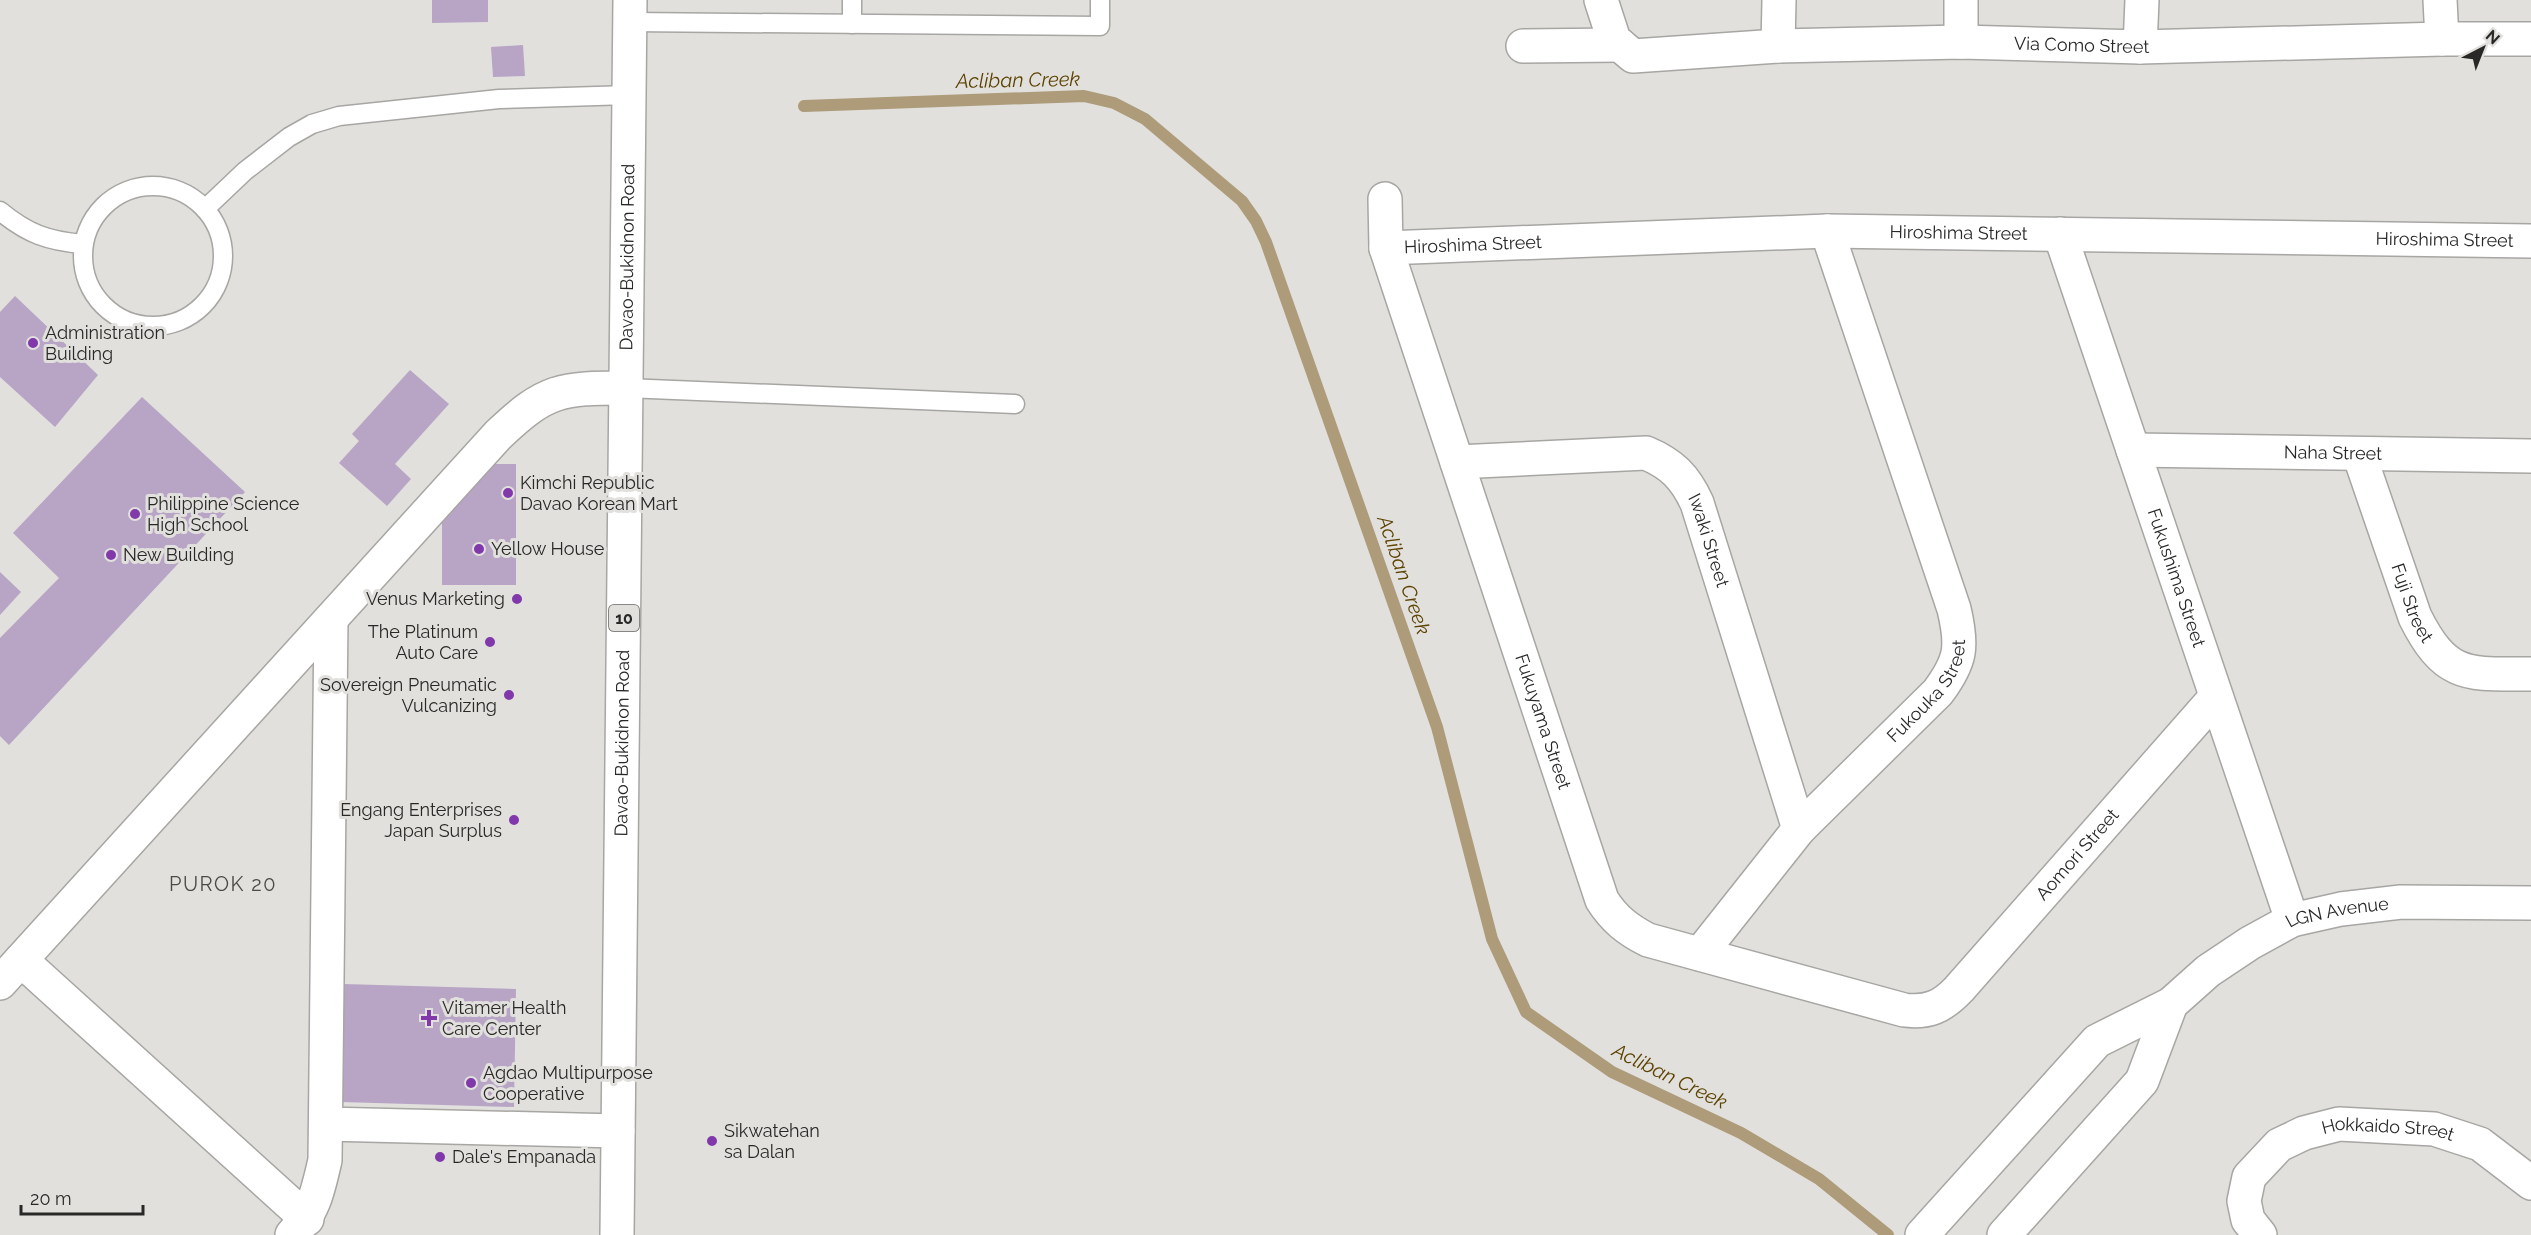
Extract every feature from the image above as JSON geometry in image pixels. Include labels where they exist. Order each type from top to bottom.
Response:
[{"type":"main road","points":[[1601,0],[1610,32],[1626,51]]},
{"type":"main road","points":[[1779,0],[1779,46]]},
{"type":"main road","points":[[1961,0],[1961,42]]},
{"type":"main road","points":[[2140,47],[2142,0]]},
{"type":"main road","points":[[2440,0],[2442,39]]},
{"type":"main road","name":"Davao-Bukidnon Road","points":[[617,1235],[630,11]]},
{"type":"main road","name":"Via Como Street","points":[[1523,46],[1626,51],[1961,42],[2140,47],[2442,39],[2531,39]]},
{"type":"main road","name":"Fukuyama Street","points":[[1385,198],[1386,248],[1602,900],[1609,913],[1632,932],[1648,940],[1904,1010],[1922,1012],[1935,1009]]},
{"type":"main road","name":"Hiroshima Street","points":[[1386,248],[1827,231],[2531,241]]},
{"type":"main road","name":"Fukouka Street","points":[[1700,954],[1799,829],[1938,692],[1953,671],[1960,653],[1959,630],[1954,609],[1827,231]]},
{"type":"main road","name":"Fukushima Street","points":[[2060,234],[2292,920]]},
{"type":"main road","points":[[331,619],[325,1160],[318,1194],[300,1227],[11,972],[331,619],[498,435],[525,410],[552,394],[584,388],[626,388]]},
{"type":"main road","name":"Naha Street","points":[[2133,450],[2531,456]]},
{"type":"main road","name":"Iwaki Street","points":[[1457,462],[1646,453],[1676,470],[1689,485],[1697,503],[1799,829]]},
{"type":"main road","name":"Fuji Street","points":[[2359,454],[2415,617],[2428,641],[2444,659],[2461,671],[2483,674],[2531,674]]},
{"type":"main road","name":"Aomori Street","points":[[1935,1009],[1959,989],[2216,697]]},
{"type":"main road","name":"LGN Avenue","points":[[1922,1235],[2097,1041],[2171,1004],[2225,960],[2292,920],[2341,909],[2401,902],[2531,903]]},
{"type":"main road","points":[[2004,1235],[2142,1081],[2171,1004]]},
{"type":"main road","points":[[326,1124],[618,1131]]},
{"type":"main road","name":"Hokkaido Street","points":[[2260,1235],[2248,1220],[2244,1201],[2249,1177],[2279,1145],[2304,1133],[2339,1124],[2434,1129],[2480,1144],[2531,1183]]},
{"type":"lane","points":[[852,0],[852,24]]},
{"type":"lane","points":[[630,11],[852,24],[1100,26],[1100,0]]},
{"type":"lane","points":[[205,208],[245,171],[289,137],[312,124],[339,116],[499,99],[629,95]]},
{"type":"lane","points":[[159,186],[184,192],[205,208],[217,226],[223,246],[223,268],[217,288],[205,305],[188,318],[168,325],[149,326],[130,323],[112,314],[98,300],[88,283],[82,264],[83,244],[93,219],[110,200],[133,188],[159,186]]},
{"type":"lane","points":[[0,211],[29,232],[43,238],[83,244]]},
{"type":"lane","points":[[626,388],[1015,404]]},
{"type":"building","points":[[432,0],[488,0],[488,22],[432,23]]},
{"type":"building","points":[[523,45],[525,76],[493,77],[491,47]]},
{"type":"building","name":"Administration Building","points":[[15,296],[98,375],[55,427],[0,377],[0,312]]},
{"type":"building","points":[[410,370],[449,404],[395,464],[411,479],[387,506],[339,463],[359,441],[352,434]]},
{"type":"building","name":"New Building","points":[[142,397],[245,492],[9,745],[0,736],[0,638],[59,578],[13,533]]},
{"type":"building","name":"Yellow House","points":[[489,464],[516,464],[516,585],[442,585],[442,513]]},
{"type":"building","points":[[0,572],[21,592],[0,615]]},
{"type":"building","name":"Vitamer Health Care Center","points":[[344,984],[516,989],[514,1107],[341,1102]]},
{"type":"waterway","name":"Acliban Creek","points":[[804,106],[1084,96],[1114,103],[1145,119],[1242,201],[1256,221],[1266,242],[1437,727],[1492,939],[1526,1012],[1612,1072],[1741,1133],[1819,1179],[1888,1235]]},
{"type":"place","name":"Administration Building","points":[[33,343]]},
{"type":"place","name":"Kimchi Republic Davao Korean Mart","points":[[508,493]]},
{"type":"place","name":"Philippine Science High School","points":[[135,514]]},
{"type":"place","name":"Yellow House","points":[[479,549]]},
{"type":"place","name":"New Building","points":[[111,555]]},
{"type":"place","name":"Venus Marketing","points":[[517,599]]},
{"type":"place","name":"The Platinum Auto Care","points":[[490,642]]},
{"type":"place","name":"Sovereign Pneumatic Vulcanizing","points":[[509,695]]},
{"type":"place","name":"Engang Enterprises Japan Surplus","points":[[514,820]]},
{"type":"place","name":"Vitamer Health Care Center","points":[[429,1018]]},
{"type":"place","name":"Agdao Multipurpose Cooperative","points":[[471,1083]]},
{"type":"place","name":"Sikwatehan sa Dalan","points":[[712,1141]]},
{"type":"place","name":"Dale's Empanada","points":[[440,1157]]},
{"type":"district","name":"PUROK 20","points":[[223,884]]}]
